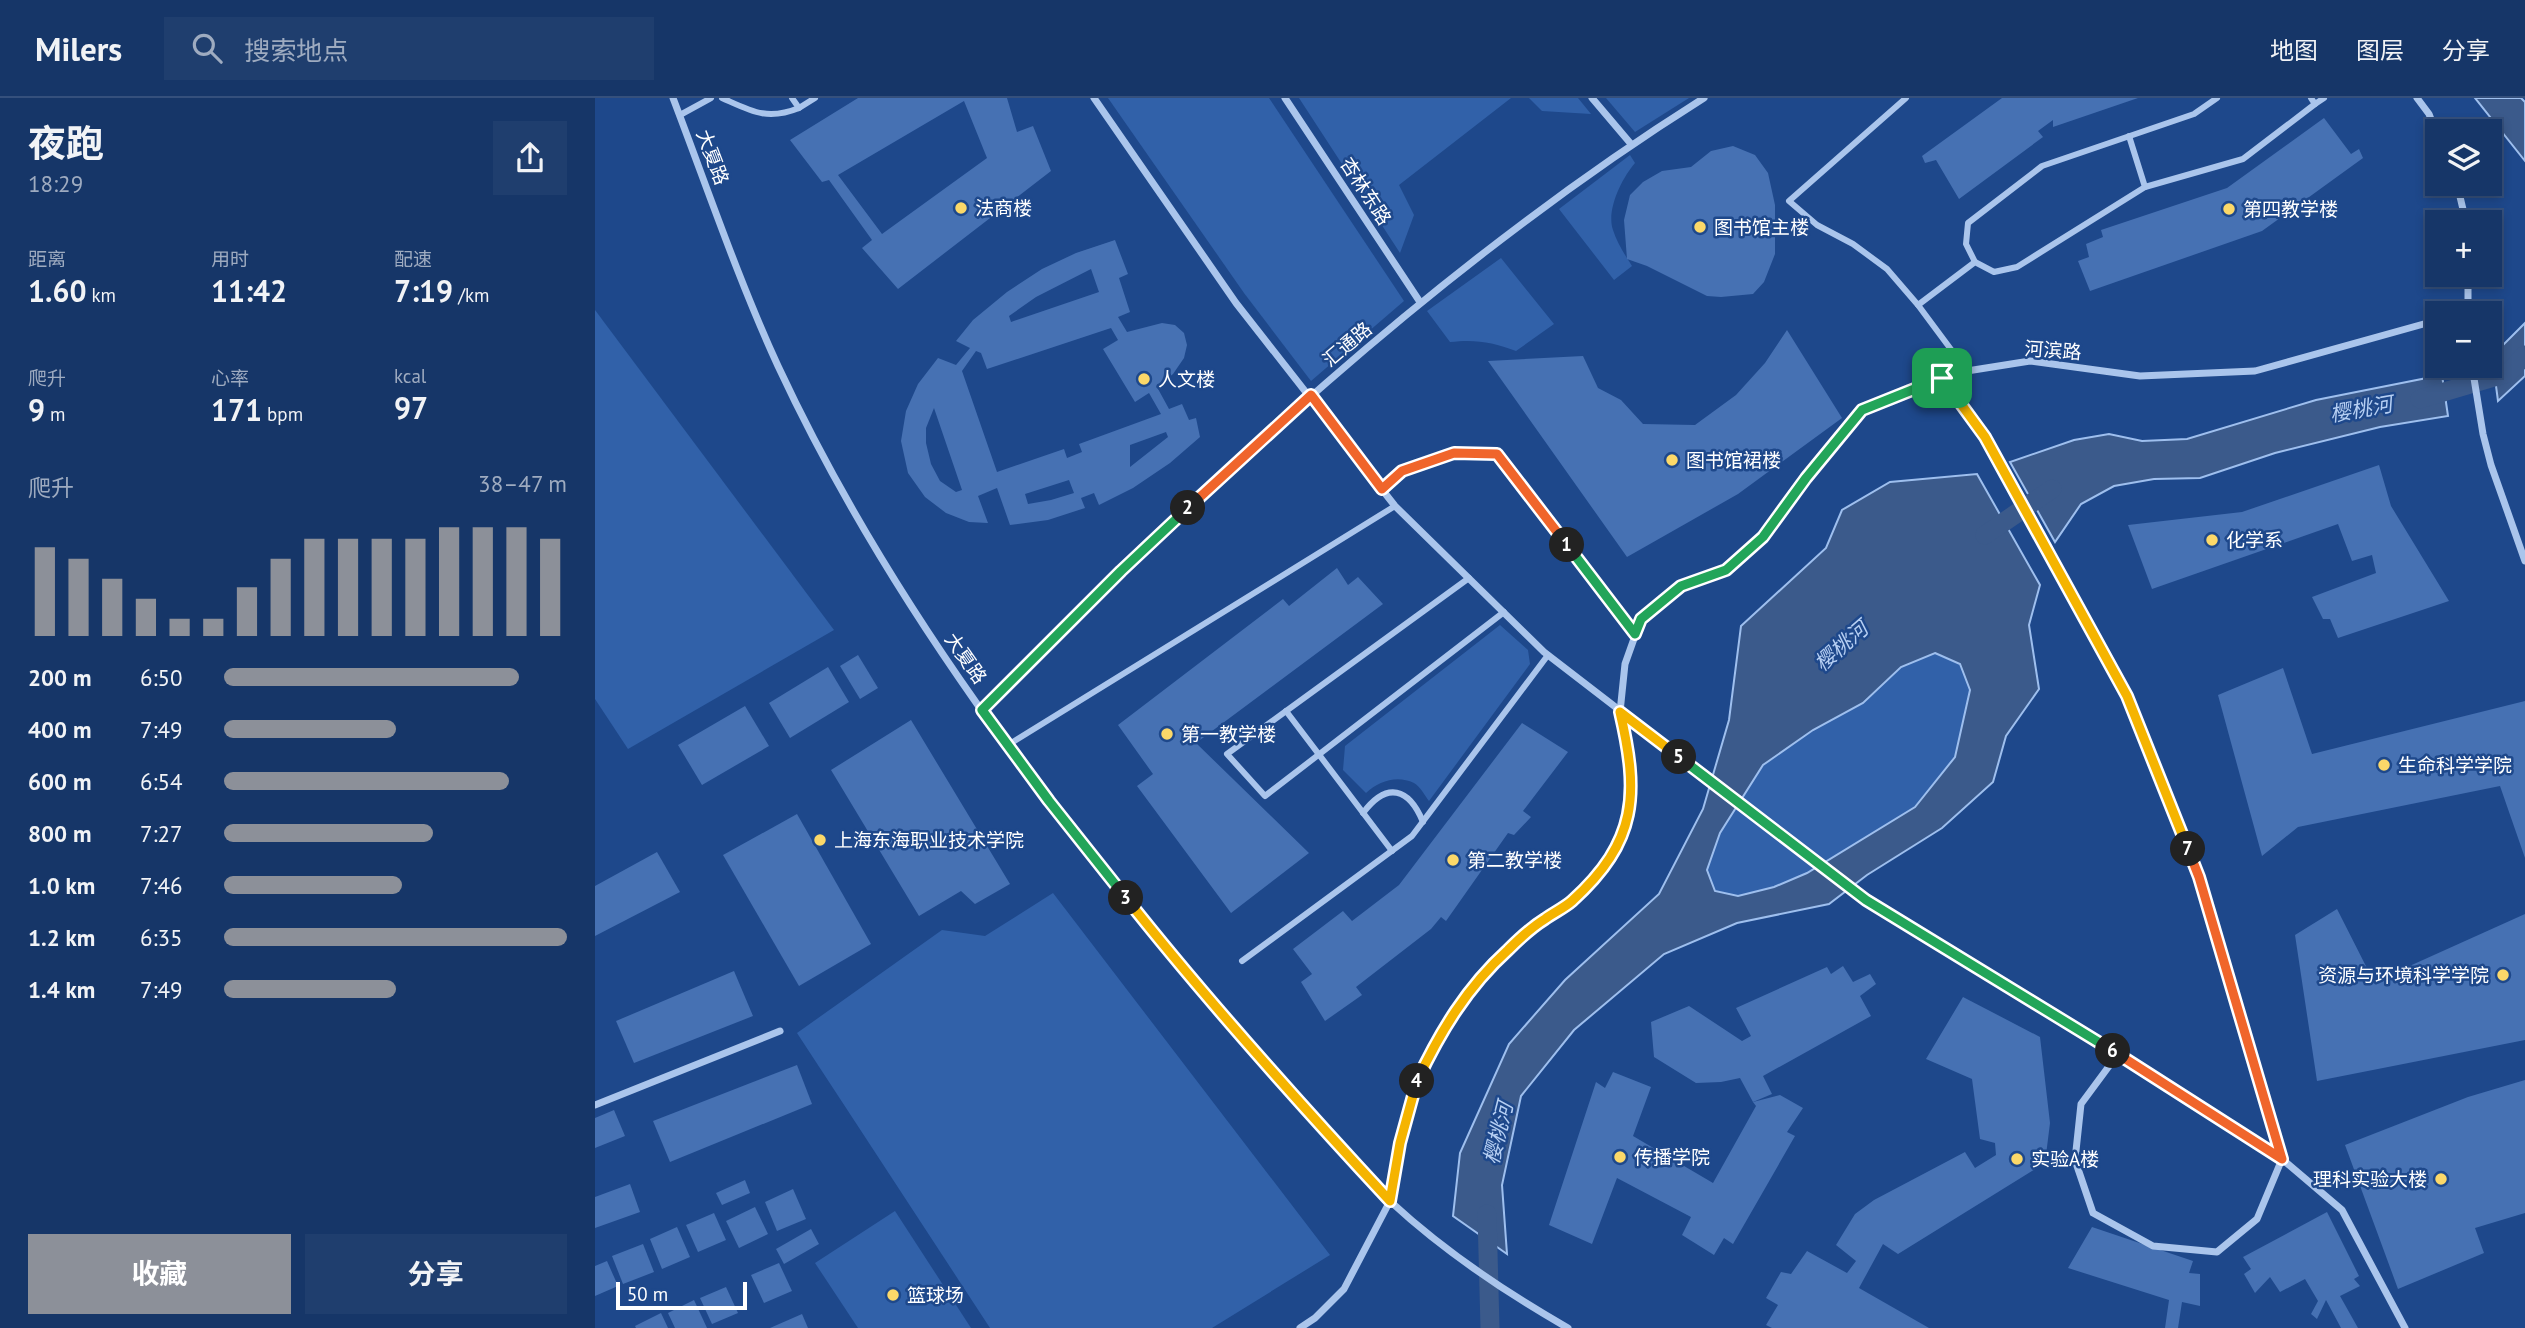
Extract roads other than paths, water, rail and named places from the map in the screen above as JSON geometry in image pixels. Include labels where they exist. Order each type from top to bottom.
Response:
[{"type":"street","name":"大夏路","points":[[673,98],[744,285],[778,366],[843,492],[915,611],[982,710],[1049,801],[1164,946],[1297,1101],[1390,1201],[1445,1247],[1528,1305],[1568,1328]]},
{"type":"street","points":[[680,115],[711,98]]},
{"type":"street","points":[[722,98],[756,113],[781,116],[815,98]]},
{"type":"street","points":[[792,98],[799,108]]},
{"type":"street","points":[[1094,98],[1236,303],[1311,395],[1395,506],[1548,655],[1866,900],[2118,1054],[2282,1159],[2342,1209],[2405,1328]]},
{"type":"street","name":"杏林东路","points":[[1285,98],[1420,302]]},
{"type":"street","points":[[1592,98],[1631,144]]},
{"type":"street","name":"汇通路","points":[[982,710],[1121,571],[1311,395],[1420,302],[1631,144],[1703,98]]},
{"type":"street","points":[[1906,98],[1789,201],[1817,225],[1853,244],[1887,269],[1967,370]]},
{"type":"street","points":[[2217,98],[2194,114],[2042,166],[1968,223],[1966,244],[1975,262],[1994,272],[2017,267],[2145,187],[2243,159],[2313,101],[2324,98]]},
{"type":"street","points":[[2417,98],[2430,119]]},
{"type":"street","points":[[2129,136],[2145,187]]},
{"type":"street","points":[[1918,305],[1975,262]]},
{"type":"street","name":"河滨路","points":[[1300,1328],[1315,1318],[1343,1289],[1390,1201],[1413,1091],[1437,1038],[1474,984],[1507,950],[1542,920],[1571,902],[1599,871],[1621,838],[1631,810],[1632,779],[1630,754],[1620,712],[1625,664],[1641,619],[1681,586],[1726,570],[1763,537],[1806,478],[1862,410],[1967,370],[2030,361],[2140,376],[2255,371],[2425,324]]},
{"type":"street","points":[[1942,378],[1985,437],[2127,696],[2199,877],[2282,1159],[2257,1219],[2217,1252],[2153,1246],[2093,1213],[2075,1160],[2081,1104],[2118,1054]]},
{"type":"street","points":[[2474,378],[2483,434],[2513,532],[2525,561]]},
{"type":"street","points":[[1382,489],[1402,471],[1454,453],[1497,454],[1635,634]]},
{"type":"street","points":[[1008,745],[1395,506]]},
{"type":"street","points":[[1469,578],[1227,754],[1265,796],[1504,612]]},
{"type":"street","points":[[1242,961],[1412,836],[1548,655]]},
{"type":"street","points":[[1286,711],[1392,851]]},
{"type":"street","points":[[1363,813],[1371,802],[1388,792],[1406,794],[1416,804],[1423,822]]},
{"type":"street","points":[[595,1105],[780,1031]]},
{"type":"water","points":[[2475,98],[2521,98],[2525,102],[2525,161],[2502,132],[2502,119],[2492,119]]},
{"type":"water","points":[[2525,323],[2525,376],[2498,401],[2495,378],[2502,378],[2502,346]]},
{"type":"water","points":[[2427,378],[2442,378],[2448,416],[2380,427],[2275,453],[2200,478],[2154,479],[2114,486],[2081,504],[2055,542],[2010,462],[2074,440],[2109,434],[2142,441],[2187,439],[2316,400]]},
{"type":"water","points":[[1977,474],[2040,585],[2029,625],[2039,689],[2006,736],[1993,782],[1942,828],[1867,875],[1829,904],[1737,923],[1664,954],[1574,1030],[1521,1096],[1502,1185],[1507,1254],[1453,1216],[1460,1153],[1509,1044],[1565,980],[1659,894],[1703,809],[1729,720],[1741,626],[1826,548],[1842,510],[1890,482]],"holes":[[[1935,653],[1960,664],[1970,690],[1955,757],[1915,807],[1807,873],[1774,887],[1738,896],[1715,891],[1707,870],[1720,833],[1763,765],[1813,730],[1863,703],[1901,667]]]},
{"type":"waterway","name":"樱桃河","points":[[2420,399],[2508,373],[2525,355]]},
{"type":"waterway","name":"樱桃河","points":[[1985,535],[2052,489]]},
{"type":"waterway","name":"樱桃河","points":[[1487,1214],[1490,1328]]},
{"type":"place","name":"法商楼","points":[[961,208]]},
{"type":"place","name":"第四教学楼","points":[[2229,209]]},
{"type":"place","name":"图书馆主楼","points":[[1700,227]]},
{"type":"place","name":"人文楼","points":[[1144,379]]},
{"type":"place","name":"图书馆裙楼","points":[[1672,460]]},
{"type":"place","name":"化学系","points":[[2212,540]]},
{"type":"place","name":"第一教学楼","points":[[1167,734]]},
{"type":"place","name":"生命科学学院","points":[[2384,765]]},
{"type":"place","name":"上海东海职业技术学院","points":[[820,840]]},
{"type":"place","name":"第二教学楼","points":[[1453,860]]},
{"type":"place","name":"资源与环境科学学院","points":[[2503,975]]},
{"type":"place","name":"传播学院","points":[[1620,1157]]},
{"type":"place","name":"实验A楼","points":[[2017,1159]]},
{"type":"place","name":"理科实验大楼","points":[[2441,1179]]},
{"type":"place","name":"篮球场","points":[[893,1295]]}]
